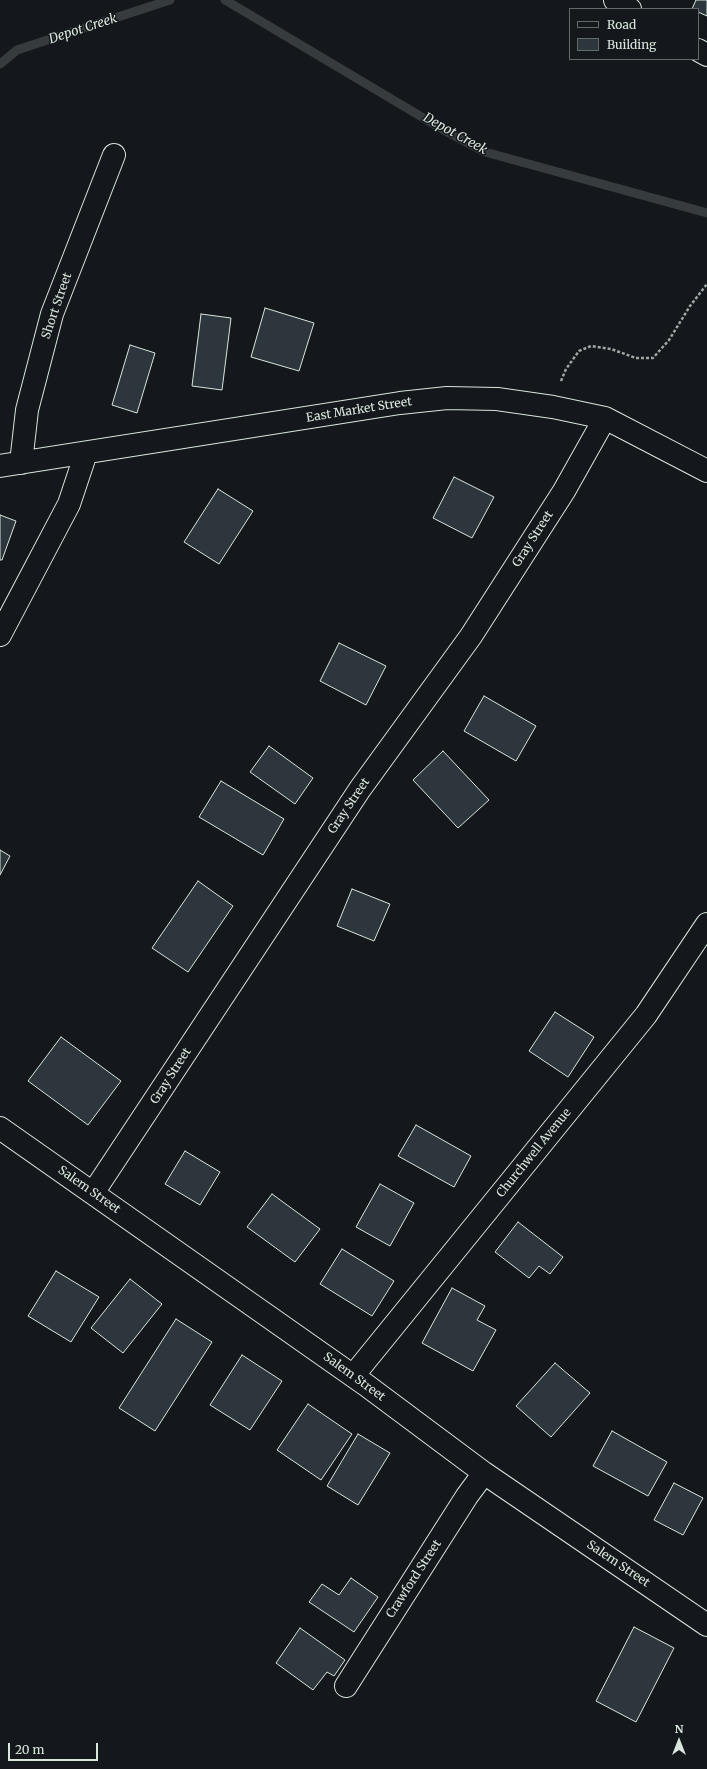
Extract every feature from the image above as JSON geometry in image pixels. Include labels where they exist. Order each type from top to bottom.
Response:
[{"type":"street","points":[[615,0],[628,8]]},
{"type":"street","name":"Short Street","points":[[10,464],[27,410],[52,314],[114,155]]},
{"type":"street","name":"East Market Street","points":[[10,464],[400,403],[447,398],[497,399],[553,407],[605,418],[707,471]]},
{"type":"street","name":"Gray Street","points":[[93,1193],[360,789],[471,636],[564,490],[605,418]]},
{"type":"street","points":[[0,635],[69,504],[86,453]]},
{"type":"street","name":"Churchwell Avenue","points":[[353,1376],[646,1015],[707,924]]},
{"type":"street","name":"Salem Street","points":[[0,1128],[353,1376],[484,1473],[707,1626]]},
{"type":"street","name":"Crawford Street","points":[[346,1686],[467,1496],[484,1473]]},
{"type":"path","points":[[559,385],[566,369],[579,351],[591,346],[611,349],[636,358],[652,358],[669,340],[690,306],[707,284]]},
{"type":"building","points":[[696,0],[707,0],[707,16],[699,12],[699,8],[692,8]]},
{"type":"building","points":[[265,308],[314,323],[299,371],[251,357]]},
{"type":"building","points":[[201,314],[231,318],[222,390],[192,386]]},
{"type":"building","points":[[130,345],[155,353],[137,413],[112,405]]},
{"type":"building","points":[[454,477],[494,497],[472,538],[433,518]]},
{"type":"building","points":[[218,489],[253,511],[219,564],[184,542]]},
{"type":"building","points":[[0,515],[16,521],[2,560],[0,560]]},
{"type":"building","points":[[339,643],[386,666],[366,705],[320,681]]},
{"type":"building","points":[[484,696],[536,726],[516,761],[464,731]]},
{"type":"building","points":[[269,746],[313,778],[295,804],[250,772]]},
{"type":"building","points":[[443,751],[489,800],[458,828],[413,780]]},
{"type":"building","points":[[221,781],[284,819],[263,855],[199,817]]},
{"type":"building","points":[[0,850],[10,856],[0,875]]},
{"type":"building","points":[[198,881],[233,906],[188,972],[152,948]]},
{"type":"building","points":[[352,889],[390,904],[374,941],[337,926]]},
{"type":"building","points":[[555,1012],[594,1037],[568,1077],[529,1051]]},
{"type":"building","points":[[61,1037],[121,1081],[88,1125],[28,1081]]},
{"type":"building","points":[[416,1125],[471,1156],[454,1187],[398,1156]]},
{"type":"building","points":[[185,1151],[220,1172],[200,1205],[165,1184]]},
{"type":"building","points":[[380,1184],[414,1203],[390,1246],[356,1227]]},
{"type":"building","points":[[272,1194],[320,1229],[295,1262],[247,1227]]},
{"type":"building","points":[[518,1222],[563,1257],[550,1274],[539,1266],[529,1278],[495,1252]]},
{"type":"building","points":[[342,1249],[394,1281],[372,1316],[320,1284]]},
{"type":"building","points":[[56,1271],[99,1297],[71,1342],[28,1316]]},
{"type":"building","points":[[130,1279],[162,1304],[123,1353],[91,1328]]},
{"type":"building","points":[[452,1288],[485,1306],[477,1320],[496,1330],[473,1371],[422,1343]]},
{"type":"building","points":[[176,1319],[212,1342],[155,1431],[119,1408]]},
{"type":"building","points":[[242,1355],[282,1381],[250,1430],[210,1405]]},
{"type":"building","points":[[555,1363],[590,1393],[551,1437],[516,1406]]},
{"type":"building","points":[[308,1404],[352,1434],[321,1480],[277,1450]]},
{"type":"building","points":[[612,1431],[667,1462],[648,1496],[593,1466]]},
{"type":"building","points":[[358,1434],[390,1453],[358,1505],[327,1486]]},
{"type":"building","points":[[674,1483],[703,1498],[683,1535],[654,1520]]},
{"type":"building","points":[[351,1578],[378,1597],[354,1632],[309,1602],[322,1584],[339,1595]]},
{"type":"building","points":[[634,1627],[674,1648],[636,1722],[596,1701]]},
{"type":"building","points":[[300,1628],[345,1660],[334,1676],[327,1672],[313,1690],[276,1663]]},
{"type":"waterway","name":"Depot Creek","points":[[0,64],[17,50],[170,0]]},
{"type":"waterway","name":"Depot Creek","points":[[225,0],[442,129],[485,152],[707,213]]}]
